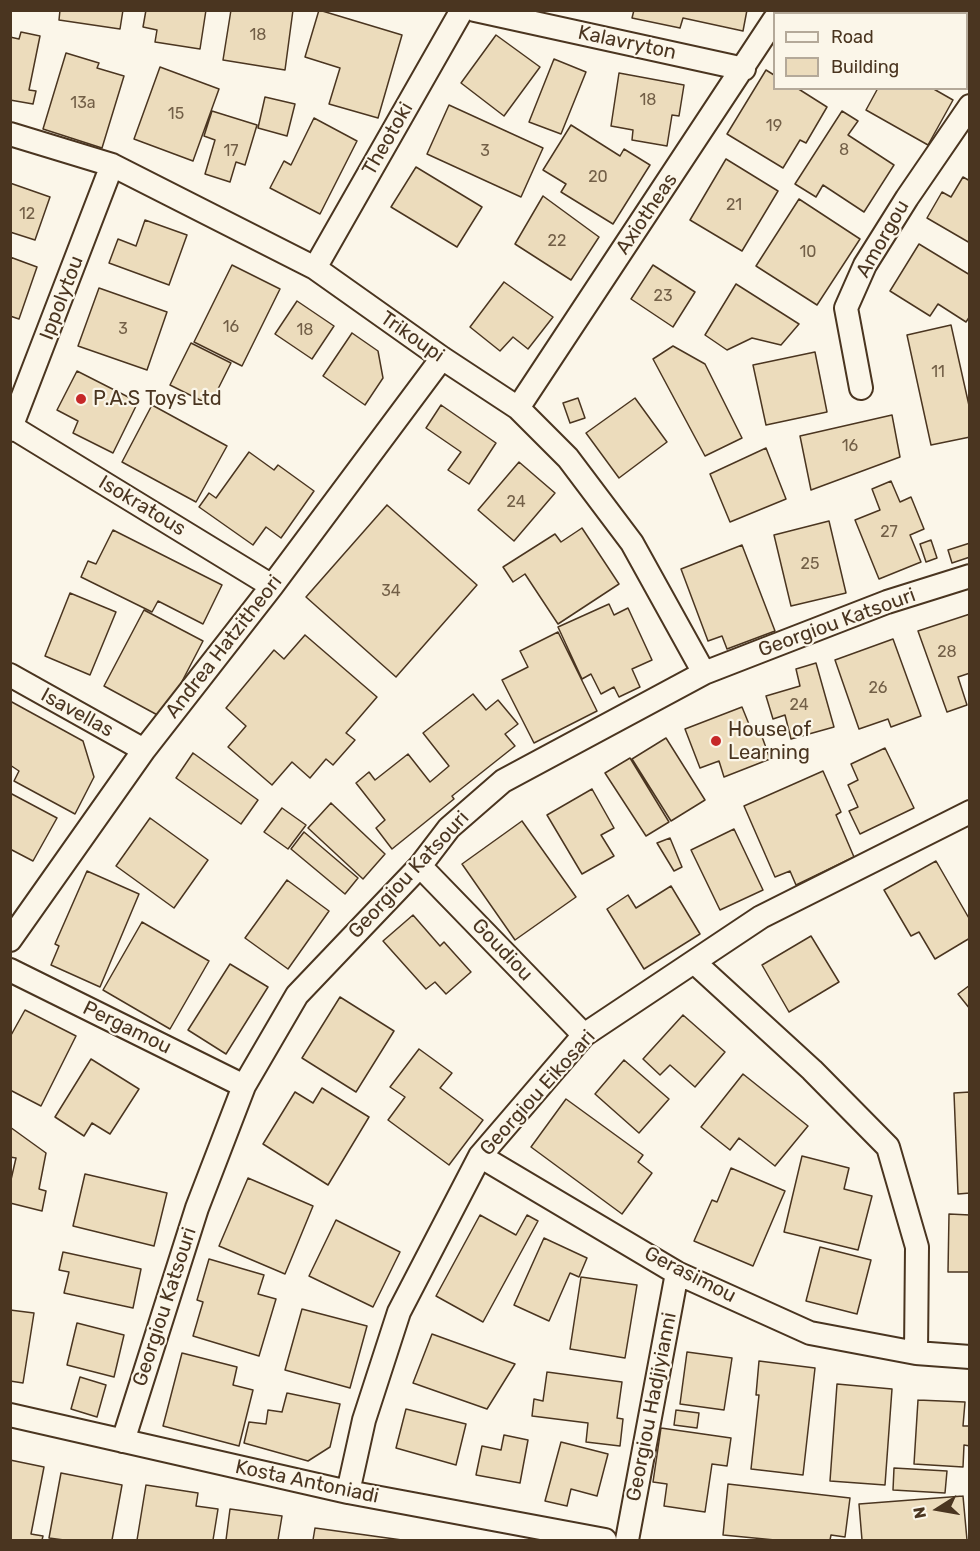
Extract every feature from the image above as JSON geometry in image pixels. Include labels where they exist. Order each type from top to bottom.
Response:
[{"type":"street","name":"Theotoki","points":[[315,268],[462,10]]},
{"type":"street","name":"Kalavryton","points":[[474,10],[744,69]]},
{"type":"street","name":"Axiotheas","points":[[518,408],[744,69],[773,22]]},
{"type":"street","name":"Amorgou","points":[[861,388],[846,308],[865,265],[969,106]]},
{"type":"street","name":"Trikoupi","points":[[10,134],[112,165],[315,268],[442,358],[518,408],[568,458],[632,543],[704,674]]},
{"type":"street","name":"Ippolytou","points":[[11,428],[112,165]]},
{"type":"street","name":"Andrea Hatzitheori","points":[[10,940],[144,750],[272,586],[442,358]]},
{"type":"street","name":"Isokratous","points":[[11,428],[272,586]]},
{"type":"street","name":"Georgiou Katsouri","points":[[123,1441],[197,1208],[244,1086],[297,995],[420,866],[449,828],[503,781],[704,674],[887,602],[969,576]]},
{"type":"street","name":"Isavellas","points":[[10,675],[144,750]]},
{"type":"street","name":"Georgiou Eikosari","points":[[348,1492],[364,1420],[399,1312],[480,1156],[584,1035],[761,917],[969,813]]},
{"type":"street","name":"Goudiou","points":[[420,866],[584,1035]]},
{"type":"street","points":[[693,962],[812,1070],[888,1147],[917,1247],[916,1353]]},
{"type":"street","name":"Pergamou","points":[[10,970],[244,1086]]},
{"type":"street","name":"Gerasimou","points":[[480,1156],[677,1273],[810,1333],[916,1353],[969,1357]]},
{"type":"street","name":"Georgiou Hadjiyianni","points":[[627,1540],[677,1273]]},
{"type":"street","name":"Kosta Antoniadi","points":[[10,1414],[348,1492],[605,1540]]},
{"type":"building","points":[[60,10],[123,10],[120,29],[59,20]]},
{"type":"building","points":[[146,10],[206,10],[200,49],[155,42],[157,30],[143,27]]},
{"type":"building","points":[[231,10],[293,10],[285,70],[223,60]]},
{"type":"building","points":[[319,10],[402,35],[378,118],[329,104],[340,68],[305,57]]},
{"type":"building","points":[[634,10],[747,10],[743,31],[683,18],[680,28],[632,18]]},
{"type":"building","points":[[827,10],[885,10],[884,12],[830,12]]},
{"type":"building","points":[[905,10],[918,10],[921,12],[904,12]]},
{"type":"building","points":[[928,10],[970,10],[970,33],[968,32],[968,12],[930,12]]},
{"type":"building","points":[[21,32],[40,36],[29,90],[36,91],[33,104],[10,100],[10,37],[19,39]]},
{"type":"building","points":[[496,35],[540,67],[504,116],[461,83]]},
{"type":"building","points":[[968,36],[970,37],[970,65],[968,68]]},
{"type":"building","points":[[66,53],[99,63],[97,68],[124,76],[102,148],[43,129]]},
{"type":"building","points":[[554,59],[586,72],[561,134],[529,122]]},
{"type":"building","points":[[160,67],[219,89],[193,161],[134,139]]},
{"type":"building","points":[[766,70],[773,74],[773,90],[800,90],[827,107],[806,143],[800,140],[783,168],[727,134]]},
{"type":"building","points":[[619,73],[684,85],[679,116],[672,115],[667,146],[632,140],[633,130],[611,126]]},
{"type":"building","points":[[877,90],[936,90],[953,100],[928,145],[866,110]]},
{"type":"building","points":[[265,97],[295,104],[287,136],[258,128]]},
{"type":"building","points":[[449,105],[543,148],[521,197],[427,154]]},
{"type":"building","points":[[212,111],[257,125],[245,165],[236,162],[230,182],[205,174],[215,140],[204,136]]},
{"type":"building","points":[[842,111],[858,121],[848,135],[894,165],[864,212],[823,185],[816,197],[795,184]]},
{"type":"building","points":[[314,118],[357,141],[320,214],[270,188],[284,161],[291,165]]},
{"type":"building","points":[[571,125],[620,156],[624,149],[650,165],[613,224],[561,192],[566,184],[543,170]]},
{"type":"building","points":[[726,159],[778,191],[742,251],[690,220]]},
{"type":"building","points":[[416,167],[482,207],[457,247],[391,207]]},
{"type":"building","points":[[963,177],[970,181],[970,243],[927,218],[942,192],[951,197]]},
{"type":"building","points":[[10,183],[50,197],[35,240],[10,232]]},
{"type":"building","points":[[543,196],[599,237],[571,280],[515,244]]},
{"type":"building","points":[[799,199],[860,239],[817,305],[756,266]]},
{"type":"building","points":[[145,220],[187,235],[169,285],[109,263],[118,239],[136,246]]},
{"type":"building","points":[[919,244],[970,275],[970,316],[966,322],[938,304],[930,316],[890,291]]},
{"type":"building","points":[[10,257],[37,267],[19,319],[10,316]]},
{"type":"building","points":[[232,265],[280,289],[242,366],[194,342]]},
{"type":"building","points":[[653,265],[695,292],[673,327],[631,299]]},
{"type":"building","points":[[504,282],[553,317],[528,349],[513,337],[500,351],[470,327]]},
{"type":"building","points":[[736,284],[799,324],[781,345],[752,338],[727,350],[705,335]]},
{"type":"building","points":[[99,288],[167,312],[147,370],[78,346]]},
{"type":"building","points":[[297,301],[334,326],[312,359],[275,334]]},
{"type":"building","points":[[951,325],[970,410],[970,437],[931,445],[907,335]]},
{"type":"building","points":[[352,333],[378,351],[383,378],[365,405],[323,376]]},
{"type":"building","points":[[191,343],[231,363],[210,405],[170,385]]},
{"type":"building","points":[[673,346],[705,364],[742,438],[705,456],[653,359]]},
{"type":"building","points":[[815,352],[827,412],[766,425],[753,365]]},
{"type":"building","points":[[77,371],[138,402],[113,453],[73,433],[78,421],[57,410]]},
{"type":"building","points":[[578,398],[585,418],[570,423],[563,403]]},
{"type":"building","points":[[635,398],[667,442],[619,478],[586,433]]},
{"type":"building","points":[[152,405],[227,446],[196,502],[122,462]]},
{"type":"building","points":[[441,405],[496,443],[469,484],[448,470],[461,452],[426,428]]},
{"type":"building","points":[[892,415],[900,457],[811,490],[800,436]]},
{"type":"building","points":[[766,448],[786,499],[730,522],[710,474]]},
{"type":"building","points":[[249,452],[274,470],[278,465],[314,491],[281,538],[266,527],[253,545],[199,507],[209,493],[216,498]]},
{"type":"building","points":[[519,462],[555,493],[514,541],[478,510]]},
{"type":"building","points":[[891,481],[900,502],[911,497],[924,529],[910,535],[921,562],[879,579],[855,520],[880,510],[872,489]]},
{"type":"building","points":[[387,505],[477,585],[396,677],[306,597]]},
{"type":"building","points":[[829,521],[846,593],[791,606],[774,535]]},
{"type":"building","points":[[582,528],[619,584],[558,624],[525,574],[513,582],[503,567],[555,534],[561,542]]},
{"type":"building","points":[[113,530],[222,585],[203,624],[158,601],[152,612],[81,577],[88,561],[96,564]]},
{"type":"building","points":[[931,540],[937,558],[926,562],[920,544]]},
{"type":"building","points":[[970,543],[970,557],[952,563],[948,550]]},
{"type":"building","points":[[742,545],[775,631],[727,649],[722,636],[708,641],[681,569]]},
{"type":"building","points":[[70,593],[116,612],[90,675],[45,656]]},
{"type":"building","points":[[609,604],[614,615],[628,608],[652,660],[632,669],[640,687],[619,697],[614,687],[601,694],[591,674],[582,679],[558,627]]},
{"type":"building","points":[[144,610],[203,641],[163,718],[104,686]]},
{"type":"building","points":[[970,614],[970,673],[958,677],[967,705],[947,712],[918,631]]},
{"type":"building","points":[[558,632],[597,711],[534,743],[502,680],[528,667],[520,651]]},
{"type":"building","points":[[305,635],[377,697],[346,733],[355,740],[333,765],[326,759],[310,778],[292,762],[272,785],[228,747],[246,726],[226,708],[274,650],[284,659]]},
{"type":"building","points":[[893,639],[921,716],[891,727],[888,719],[859,729],[835,660]]},
{"type":"building","points":[[816,663],[834,727],[791,739],[785,715],[773,719],[766,696],[800,686],[796,669]]},
{"type":"building","points":[[473,694],[486,710],[498,700],[518,724],[505,734],[515,746],[452,796],[454,799],[392,849],[376,828],[385,820],[356,783],[369,772],[375,780],[408,754],[430,782],[449,766],[423,733]]},
{"type":"building","points":[[10,701],[83,741],[94,777],[75,814],[14,781],[19,771],[10,765]]},
{"type":"building","points":[[742,707],[753,734],[760,731],[770,759],[724,777],[719,761],[700,768],[685,729]]},
{"type":"building","points":[[666,738],[705,800],[671,821],[632,759]]},
{"type":"building","points":[[885,748],[914,808],[860,834],[849,811],[858,807],[848,785],[858,780],[851,764]]},
{"type":"building","points":[[193,753],[258,800],[241,824],[176,778]]},
{"type":"building","points":[[630,758],[669,822],[646,836],[605,773]]},
{"type":"building","points":[[823,771],[841,812],[836,815],[854,857],[796,885],[790,871],[775,877],[744,806]]},
{"type":"building","points":[[592,789],[614,828],[601,835],[614,856],[582,874],[547,815]]},
{"type":"building","points":[[10,793],[57,818],[33,861],[10,849]]},
{"type":"building","points":[[331,803],[385,854],[363,879],[308,828]]},
{"type":"building","points":[[282,808],[306,825],[288,849],[264,832]]},
{"type":"building","points":[[150,818],[208,860],[174,908],[116,866]]},
{"type":"building","points":[[522,821],[576,897],[515,940],[462,864]]},
{"type":"building","points":[[734,829],[763,890],[720,910],[691,850]]},
{"type":"building","points":[[304,832],[358,878],[345,894],[291,849]]},
{"type":"building","points":[[670,838],[682,867],[674,871],[657,843]]},
{"type":"building","points":[[936,861],[970,920],[970,938],[935,959],[919,932],[911,936],[884,890]]},
{"type":"building","points":[[87,871],[139,894],[100,987],[51,965],[59,946],[55,944]]},
{"type":"building","points":[[287,880],[329,911],[288,969],[245,938]]},
{"type":"building","points":[[671,886],[700,934],[644,969],[607,909],[628,895],[636,908]]},
{"type":"building","points":[[413,915],[440,946],[444,942],[471,972],[446,994],[435,982],[426,989],[383,941]]},
{"type":"building","points":[[142,922],[209,961],[170,1029],[103,990]]},
{"type":"building","points":[[811,936],[839,982],[789,1012],[762,965]]},
{"type":"building","points":[[230,964],[268,987],[226,1054],[188,1030]]},
{"type":"building","points":[[970,985],[970,1009],[958,994]]},
{"type":"building","points":[[340,997],[394,1031],[356,1092],[302,1058]]},
{"type":"building","points":[[25,1010],[76,1036],[41,1106],[10,1090],[10,1037]]},
{"type":"building","points":[[683,1015],[725,1052],[695,1087],[670,1065],[660,1075],[643,1059]]},
{"type":"building","points":[[419,1049],[452,1073],[440,1088],[483,1120],[449,1165],[388,1120],[405,1097],[390,1087]]},
{"type":"building","points":[[91,1059],[139,1089],[110,1134],[92,1123],[84,1136],[55,1117]]},
{"type":"building","points":[[624,1060],[669,1099],[639,1133],[595,1094]]},
{"type":"building","points":[[743,1074],[808,1126],[775,1166],[739,1138],[730,1150],[701,1127]]},
{"type":"building","points":[[322,1088],[369,1117],[328,1185],[263,1144],[295,1092],[313,1103]]},
{"type":"building","points":[[970,1092],[970,1193],[958,1194],[954,1093]]},
{"type":"building","points":[[566,1099],[643,1155],[638,1162],[652,1173],[622,1214],[531,1147]]},
{"type":"building","points":[[10,1127],[46,1153],[39,1189],[46,1191],[42,1211],[10,1203],[10,1184],[16,1158],[10,1157]]},
{"type":"building","points":[[802,1156],[849,1168],[844,1189],[872,1196],[858,1250],[784,1232]]},
{"type":"building","points":[[731,1168],[785,1191],[753,1266],[694,1241],[712,1200],[717,1202]]},
{"type":"building","points":[[85,1174],[167,1193],[154,1246],[73,1226]]},
{"type":"building","points":[[248,1178],[313,1206],[285,1274],[219,1246]]},
{"type":"building","points":[[949,1214],[970,1215],[970,1272],[948,1272]]},
{"type":"building","points":[[480,1215],[516,1235],[527,1215],[538,1221],[483,1322],[436,1296]]},
{"type":"building","points":[[336,1220],[400,1252],[373,1307],[309,1276]]},
{"type":"building","points":[[544,1238],[587,1258],[579,1277],[570,1273],[549,1321],[514,1305]]},
{"type":"building","points":[[820,1247],[871,1260],[857,1314],[806,1301]]},
{"type":"building","points":[[63,1252],[141,1269],[133,1308],[64,1293],[69,1272],[59,1270]]},
{"type":"building","points":[[209,1259],[264,1275],[258,1294],[276,1299],[259,1356],[193,1336],[203,1302],[197,1300]]},
{"type":"building","points":[[581,1277],[637,1285],[625,1358],[570,1349]]},
{"type":"building","points":[[302,1309],[367,1326],[350,1388],[285,1370]]},
{"type":"building","points":[[10,1310],[34,1313],[23,1383],[10,1381]]},
{"type":"building","points":[[77,1323],[124,1335],[114,1377],[67,1365]]},
{"type":"building","points":[[432,1334],[515,1364],[487,1409],[413,1383]]},
{"type":"building","points":[[687,1352],[732,1358],[724,1410],[680,1404]]},
{"type":"building","points":[[182,1353],[237,1367],[233,1385],[253,1390],[239,1446],[163,1426]]},
{"type":"building","points":[[759,1361],[815,1368],[803,1475],[751,1469],[759,1395],[756,1395]]},
{"type":"building","points":[[547,1372],[622,1382],[617,1418],[623,1419],[620,1446],[586,1442],[588,1423],[532,1416],[534,1399],[543,1401]]},
{"type":"building","points":[[80,1377],[106,1385],[97,1417],[71,1409]]},
{"type":"building","points":[[837,1384],[892,1389],[885,1485],[830,1481]]},
{"type":"building","points":[[287,1393],[340,1404],[330,1447],[308,1461],[244,1443],[249,1422],[266,1424],[268,1410],[282,1412]]},
{"type":"building","points":[[918,1400],[965,1402],[963,1426],[970,1426],[970,1446],[964,1445],[963,1467],[914,1464]]},
{"type":"building","points":[[406,1409],[466,1424],[456,1465],[396,1448]]},
{"type":"building","points":[[676,1410],[699,1413],[697,1428],[674,1425]]},
{"type":"building","points":[[661,1428],[731,1438],[727,1466],[712,1464],[705,1512],[664,1506],[667,1484],[653,1482]]},
{"type":"building","points":[[504,1435],[528,1440],[520,1483],[476,1475],[482,1446],[501,1450]]},
{"type":"building","points":[[561,1442],[608,1454],[597,1496],[571,1489],[567,1506],[545,1501]]},
{"type":"building","points":[[10,1460],[44,1467],[31,1534],[43,1536],[42,1540],[10,1540]]},
{"type":"building","points":[[894,1468],[947,1471],[945,1493],[893,1490]]},
{"type":"building","points":[[61,1473],[122,1485],[112,1540],[49,1538]]},
{"type":"building","points":[[728,1484],[850,1498],[845,1537],[831,1535],[830,1540],[775,1540],[723,1535]]},
{"type":"building","points":[[146,1485],[198,1493],[196,1506],[218,1509],[213,1540],[137,1540]]},
{"type":"building","points":[[963,1496],[967,1540],[862,1540],[859,1504]]},
{"type":"building","points":[[230,1509],[282,1516],[278,1540],[226,1540]]},
{"type":"building","points":[[315,1528],[402,1540],[313,1540]]},
{"type":"place","name":"P.A.S Toys Ltd","points":[[81,399]]},
{"type":"place","name":"House of Learning","points":[[716,741]]}]
